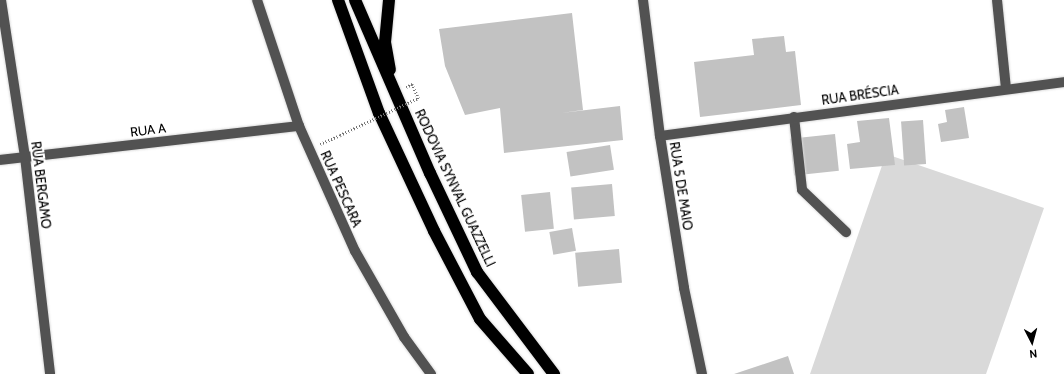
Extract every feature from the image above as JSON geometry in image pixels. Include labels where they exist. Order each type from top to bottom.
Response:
[{"type":"highway","points":[[338,0],[379,113],[434,231],[480,319],[528,374]]},
{"type":"highway","name":"RODOVIA SYNVAL GUAZZELLI","points":[[355,0],[394,93],[477,272],[554,374]]},
{"type":"highway","points":[[389,0],[385,42],[394,93]]},
{"type":"street","name":"RUA BERGAMO","points":[[1,0],[25,157],[50,374]]},
{"type":"street","name":"RUA PESCARA","points":[[257,0],[299,126],[355,251],[404,338],[431,374]]},
{"type":"street","name":"RUA 5 DE MAIO","points":[[643,0],[660,136],[684,288],[702,374]]},
{"type":"street","points":[[997,0],[1006,88]]},
{"type":"street","name":"RUA BRÉSCIA","points":[[660,136],[1006,88],[1064,82]]},
{"type":"street","points":[[794,117],[802,190],[846,232]]},
{"type":"street","name":"RUA A","points":[[0,160],[299,126]]},
{"type":"path","points":[[309,149],[418,98]]},
{"type":"shaded area","points":[[886,154],[1044,208],[986,374],[810,374]]},
{"type":"building","points":[[572,13],[583,110],[561,113],[620,106],[623,140],[504,153],[500,108],[465,115],[445,66],[439,29]]},
{"type":"building","points":[[784,36],[786,52],[795,51],[801,105],[700,117],[694,62],[754,55],[752,39]]},
{"type":"building","points":[[964,107],[969,138],[941,142],[938,124],[947,122],[945,110]]},
{"type":"building","points":[[889,118],[895,165],[850,169],[847,144],[860,142],[857,121]]},
{"type":"building","points":[[923,120],[926,164],[904,165],[901,122]]},
{"type":"building","points":[[835,134],[839,171],[794,176],[790,139]]},
{"type":"building","points":[[610,145],[614,170],[570,177],[567,152]]},
{"type":"building","points":[[612,184],[615,216],[574,219],[571,188]]},
{"type":"building","points":[[550,192],[554,229],[525,232],[521,195]]},
{"type":"building","points":[[572,228],[576,251],[553,255],[549,232]]},
{"type":"building","points":[[619,249],[622,283],[578,287],[575,253]]},
{"type":"building","points":[[788,356],[794,374],[734,374]]}]
